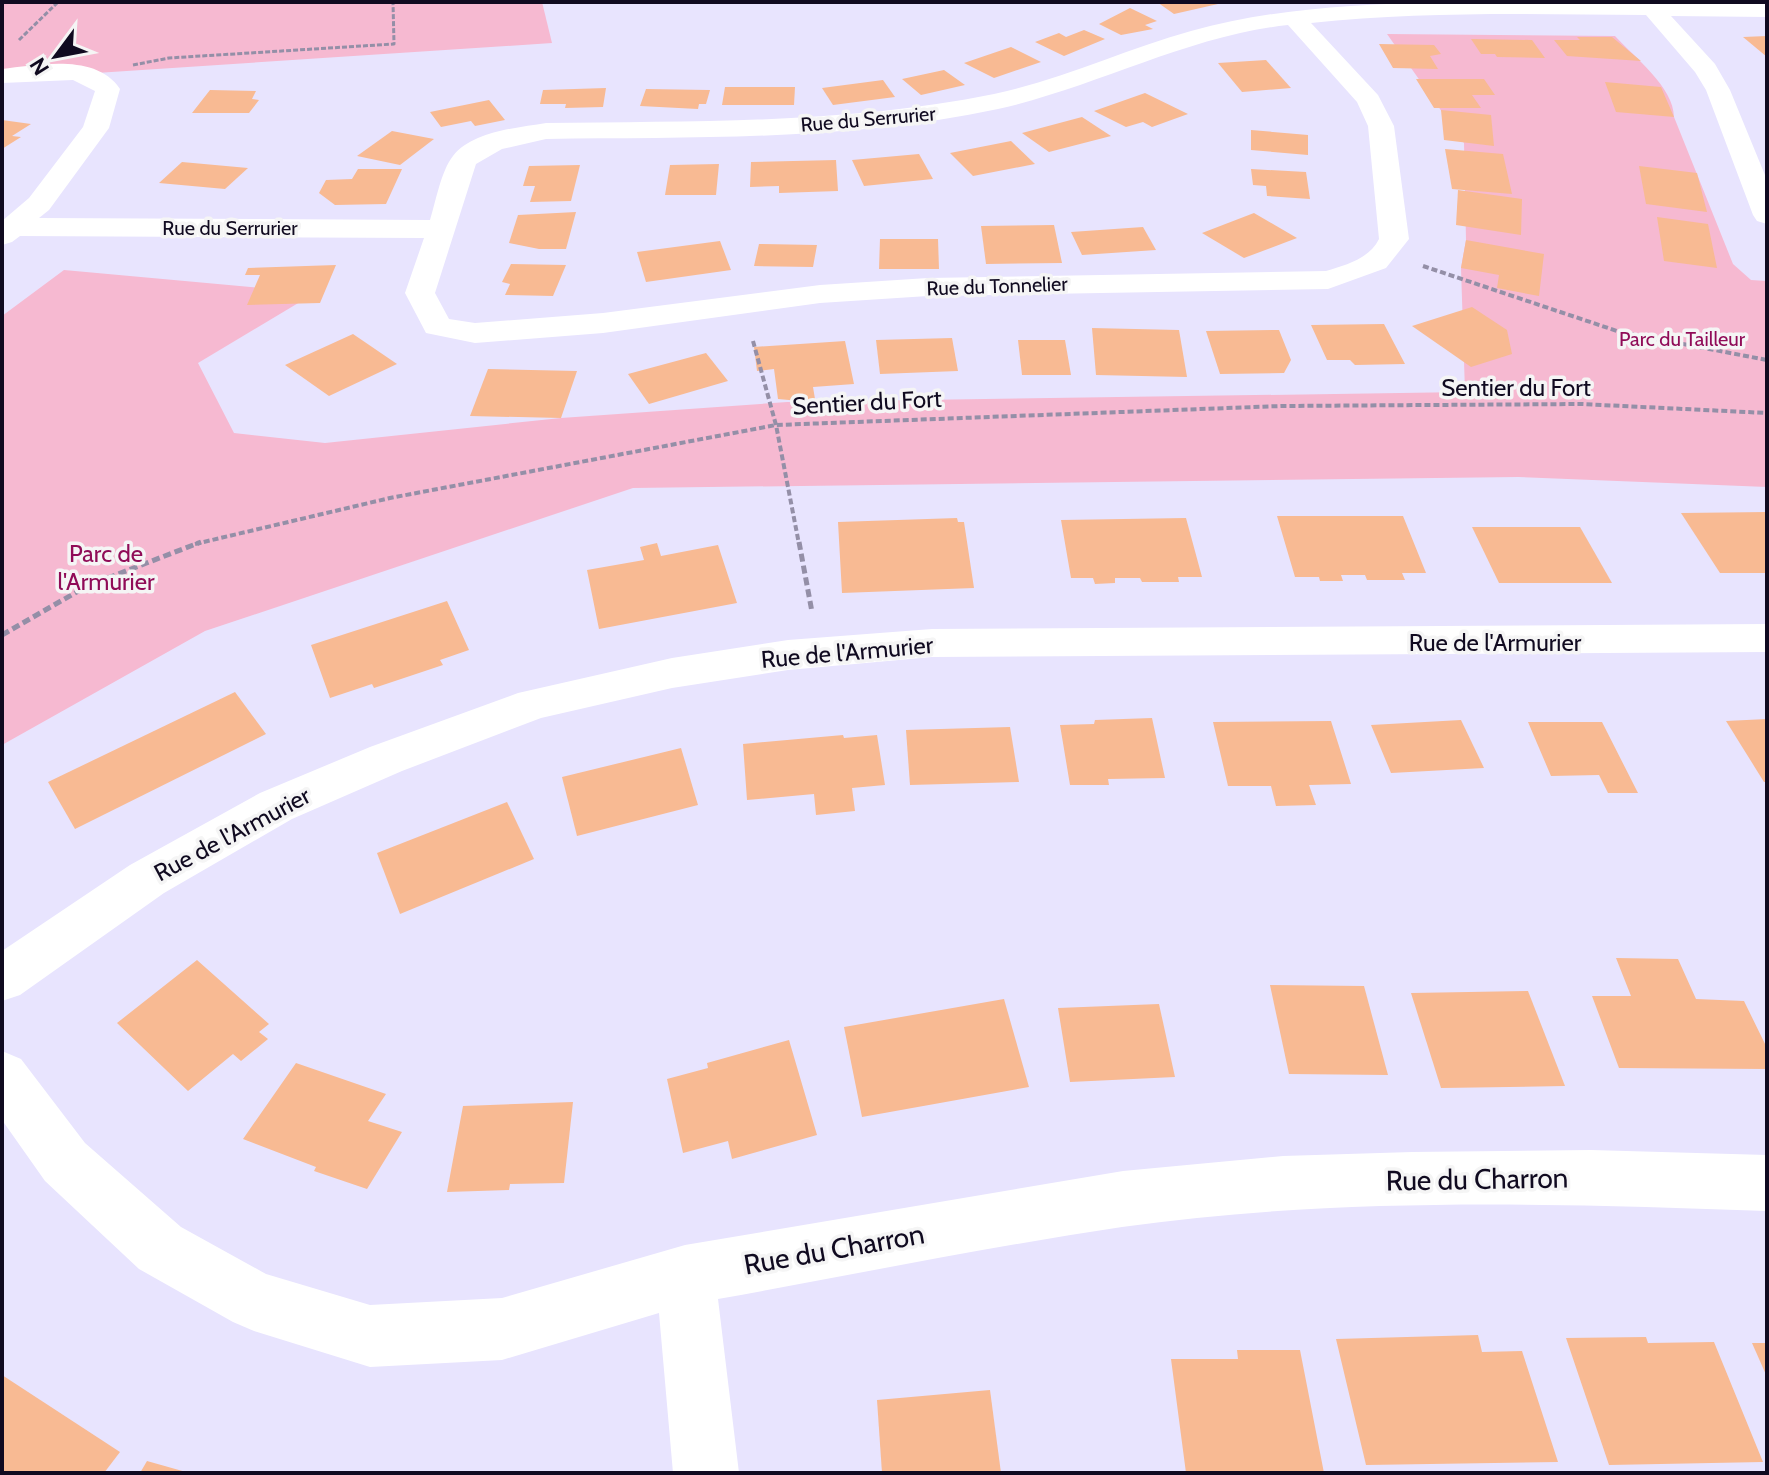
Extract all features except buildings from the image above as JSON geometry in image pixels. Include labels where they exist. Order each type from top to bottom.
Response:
[{"type":"street","name":"Rue du Serrurier","points":[[7,232],[441,229],[464,160],[477,148],[506,138],[546,131],[799,126],[879,121],[951,111],[1055,87],[1225,28],[1294,18],[1436,8],[1767,10]]},
{"type":"street","points":[[1653,9],[1706,69],[1718,90],[1767,215]]},
{"type":"street","points":[[1294,18],[1369,100],[1381,126],[1394,239],[1388,255]]},
{"type":"street","points":[[2,76],[81,74],[100,80],[108,89],[96,128],[39,204],[7,232]]},
{"type":"street","name":"Rue du Tonnelier","points":[[441,229],[420,293],[437,326],[475,333],[589,325],[820,294],[928,287],[1328,280],[1368,267],[1388,255]]},
{"type":"street","name":"Rue de l'Armurier","points":[[2,979],[147,879],[276,806],[386,759],[533,704],[672,673],[820,652],[932,643],[1767,638]]},
{"type":"street","name":"Rue du Charron","points":[[2,1076],[65,1162],[160,1248],[254,1301],[370,1336],[502,1329],[685,1275],[1123,1199],[1283,1184],[1412,1179],[1591,1177],[1767,1183]]},
{"type":"street","points":[[685,1275],[706,1473]]},
{"type":"path","points":[[25,33],[58,2]]},
{"type":"path","points":[[81,74],[169,58],[394,44],[393,2]]},
{"type":"path","points":[[1388,255],[1497,288],[1620,332],[1767,360]]},
{"type":"path","points":[[742,303],[776,425],[820,652]]},
{"type":"path","name":"Sentier du Fort","points":[[2,635],[87,586],[199,543],[390,498],[776,425],[1281,406],[1581,404],[1767,413]]},
{"type":"green space","points":[[2,2],[542,2],[552,43],[81,74],[2,76]]},
{"type":"green space","points":[[1387,34],[1615,36],[1652,73],[1672,106],[1733,264],[1751,280],[1767,281],[1767,487],[1518,477],[633,488],[205,631],[2,745],[2,316],[64,270],[315,293],[198,363],[234,433],[325,443],[561,418],[787,402],[1465,392],[1461,268],[1466,240],[1464,143]]},
{"type":"park label","name":"Parc du Tailleur","points":[[1682,339]]},
{"type":"park label","name":"Parc de l'Armurier","points":[[106,567]]}]
